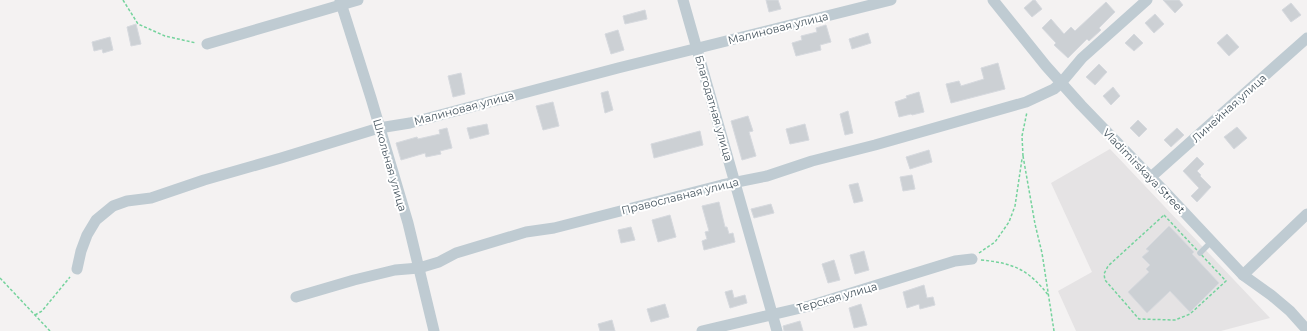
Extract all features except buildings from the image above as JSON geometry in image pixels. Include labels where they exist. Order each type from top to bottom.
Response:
[{"type":"street","points":[[207,44],[340,3],[358,0]]},
{"type":"street","name":"Благодатная улица","points":[[683,0],[777,331]]},
{"type":"street","name":"Малиновая улица","points":[[77,269],[80,251],[96,220],[113,206],[128,201],[151,198],[204,180],[380,128],[410,122],[891,0]]},
{"type":"street","name":"Vladimirskaya Street","points":[[993,0],[1061,83],[1211,242],[1243,275],[1290,311],[1307,330]]},
{"type":"street","name":"Православная улица","points":[[296,297],[395,270],[419,268],[439,262],[456,253],[526,232],[554,228],[735,182],[767,176],[812,161],[875,146],[1026,102],[1054,89],[1082,58],[1147,0]]},
{"type":"street","name":"Школьная улица","points":[[340,3],[380,128],[408,224],[434,331]]},
{"type":"street","name":"Линейная улица","points":[[1151,177],[1307,38]]},
{"type":"street","points":[[1243,275],[1307,214]]},
{"type":"street","name":"Терская улица","points":[[702,331],[809,306],[955,261],[972,258]]},
{"type":"lane","points":[[1200,252],[1211,242]]},
{"type":"path","points":[[123,0],[138,24],[153,32],[192,43],[207,44]]},
{"type":"path","points":[[1026,102],[1028,108],[1022,136],[1023,156],[1054,331]]},
{"type":"path","points":[[972,258],[995,242],[1016,206],[1023,156]]},
{"type":"path","points":[[1164,215],[1200,252],[1226,281],[1190,314],[1175,320],[1139,319],[1105,280],[1104,274],[1108,266],[1164,215]]},
{"type":"path","points":[[972,258],[1000,262],[1014,266],[1031,276],[1049,296]]},
{"type":"path","points":[[35,315],[42,311],[77,269]]},
{"type":"path","points":[[0,278],[50,331]]},
{"type":"shaded area","points":[[1110,149],[1270,318],[1221,331],[1076,331],[1058,291],[1092,272],[1051,183]]}]
